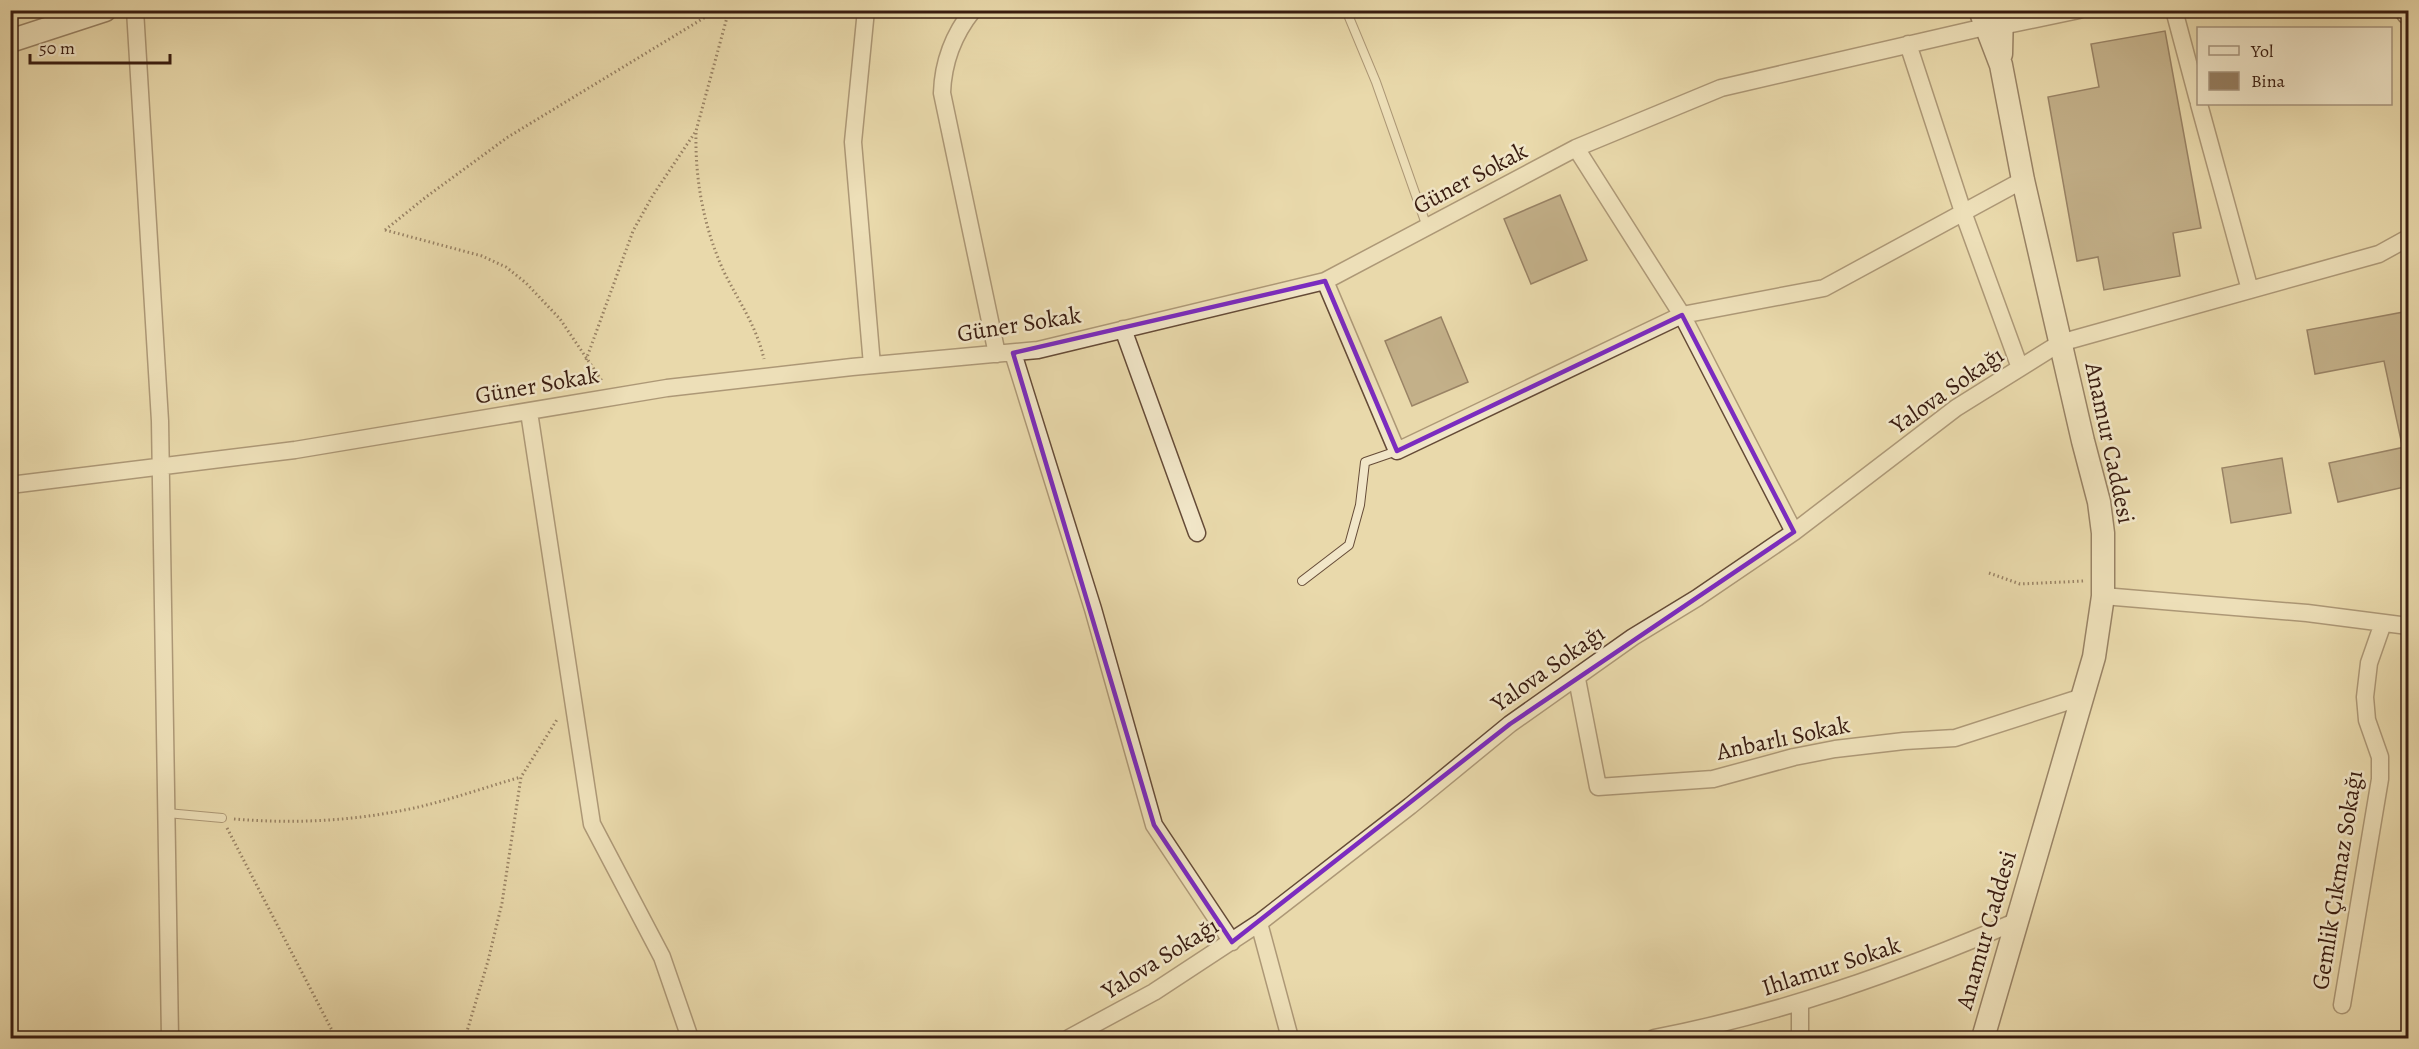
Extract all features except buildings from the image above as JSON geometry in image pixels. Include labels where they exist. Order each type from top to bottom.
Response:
[{"type":"street","points":[[10,41],[105,10]]},
{"type":"street","points":[[135,10],[160,421],[170,1038]]},
{"type":"street","points":[[866,10],[853,142],[872,365]]},
{"type":"street","points":[[973,10],[950,48],[945,63],[942,93],[1005,354],[1093,609],[1154,825],[1232,942]]},
{"type":"street","name":"Güner Sokak","points":[[10,484],[295,450],[614,396],[872,365],[1038,350],[1325,281],[1576,148],[1721,88],[1908,44],[1992,18],[2079,10]]},
{"type":"street","points":[[2174,10],[2197,95]]},
{"type":"street","name":"Anamur Caddesi","points":[[1983,1038],[2094,657],[2104,588],[2103,533],[2099,502],[2023,180],[1992,18]]},
{"type":"street","points":[[1908,44],[1963,212],[2020,368]]},
{"type":"street","points":[[2200,105],[2250,290]]},
{"type":"street","points":[[1576,148],[1682,315],[1794,532]]},
{"type":"street","points":[[1325,281],[1397,451],[1682,315],[1824,288],[2023,180]]},
{"type":"street","name":"Yalova Sokağı","points":[[1069,1038],[1154,992],[1232,942],[1410,806],[1510,724],[1577,679],[1633,637],[1697,598],[1794,532],[1956,408],[2060,343],[2379,254],[2409,238]]},
{"type":"street","points":[[1123,329],[1197,533]]},
{"type":"street","points":[[529,412],[592,824],[662,957],[690,1038]]},
{"type":"street","points":[[2104,588],[2409,627]]},
{"type":"street","name":"Gemlik Çıkmaz Sokağı","points":[[2342,1005],[2380,779],[2378,748],[2367,720],[2365,703],[2369,663],[2383,623]]},
{"type":"street","name":"Anbarlı Sokak","points":[[1577,679],[1598,787],[1713,778],[1784,759],[1835,749],[1955,738],[2082,697]]},
{"type":"street","name":"Ihlamur Sokak","points":[[1654,1038],[1717,1026],[1800,1003],[1890,973],[2017,921]]},
{"type":"street","points":[[1259,923],[1290,1038]]},
{"type":"street","points":[[1800,1003],[1800,1038]]},
{"type":"lane","points":[[1346,10],[1376,82],[1427,227]]},
{"type":"lane","points":[[1302,581],[1349,545],[1360,505],[1365,462],[1397,451]]},
{"type":"lane","points":[[167,813],[222,818]]},
{"type":"path","points":[[614,396],[544,301],[506,267],[482,256],[385,231],[426,197],[508,137],[717,10]]},
{"type":"path","points":[[729,10],[696,131],[698,181],[709,231],[726,274],[753,324],[766,377]]},
{"type":"path","points":[[586,360],[633,231],[653,195],[696,131]]},
{"type":"path","points":[[1989,573],[2020,584],[2104,588]]},
{"type":"path","points":[[465,1038],[488,961],[502,903],[521,777],[572,695]]},
{"type":"path","points":[[222,818],[291,822],[366,816],[416,808],[521,777]]},
{"type":"path","points":[[222,818],[336,1038]]},
{"type":"highlighted area","points":[[1325,281],[1397,451],[1682,315],[1794,532],[1510,724],[1232,942],[1154,825],[1013,353]]}]
